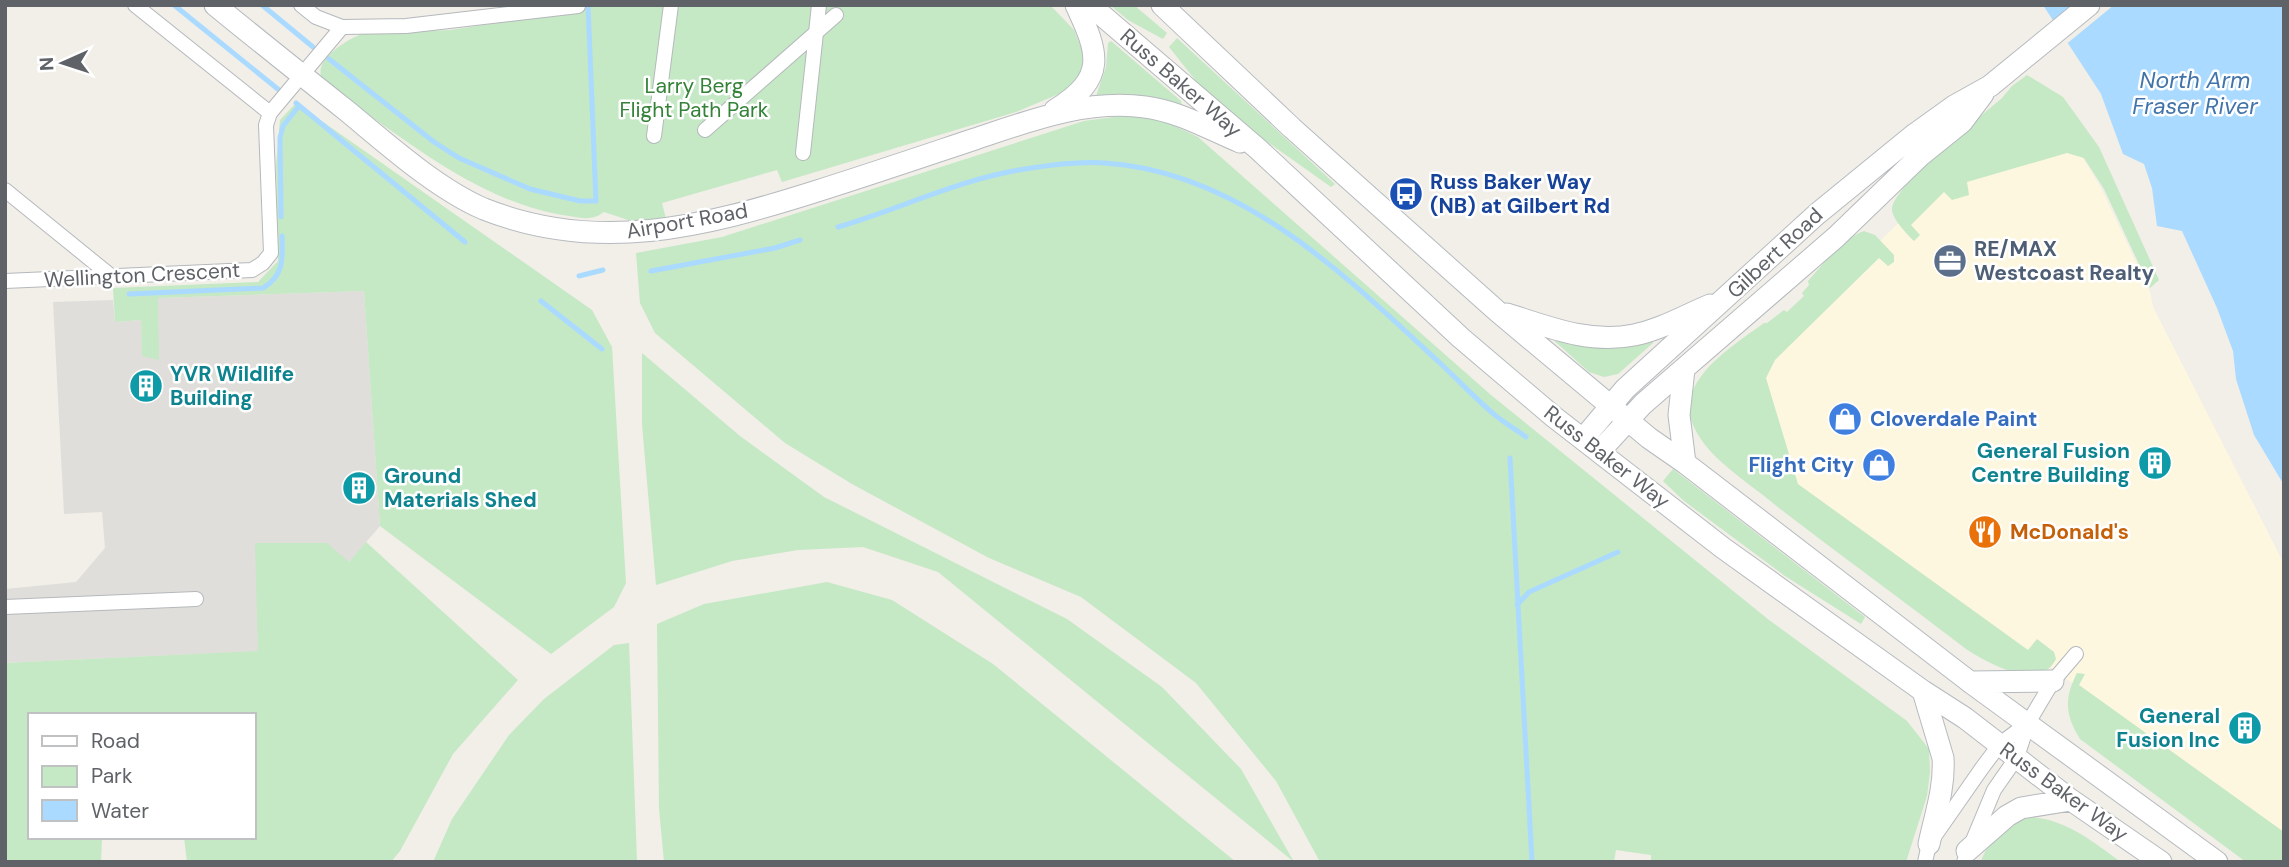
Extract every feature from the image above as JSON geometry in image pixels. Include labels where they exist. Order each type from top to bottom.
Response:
[{"type":"main road","name":"Airport Road","points":[[215,5],[391,148],[461,199],[487,210],[538,225],[580,233],[640,233],[713,221],[824,189],[1048,115]]},
{"type":"main road","points":[[1048,115],[1086,86],[1095,65],[1094,47],[1076,5]]},
{"type":"main road","name":"Russ Baker Way","points":[[1090,5],[1258,149],[1461,338],[1591,446],[1723,548],[2161,862]]},
{"type":"main road","name":"Russ Baker Way","points":[[1162,5],[1292,128],[1497,311],[1648,438],[1685,463],[1970,682],[2217,862]]},
{"type":"main road","points":[[1994,84],[2090,5]]},
{"type":"main road","name":"Gilbert Road","points":[[1591,446],[1619,413],[1636,379],[1816,215],[1915,134],[1954,106],[1994,84]]},
{"type":"main road","name":"Gilbert Road","points":[[1619,413],[1684,369],[1836,237],[1962,121],[1994,84]]},
{"type":"main road","points":[[1048,115],[1085,108],[1144,107],[1166,111],[1258,149]]},
{"type":"main road","points":[[1497,311],[1580,336],[1609,338],[1635,335],[1656,328],[1728,297]]},
{"type":"main road","points":[[1684,369],[1679,415],[1685,463]]},
{"type":"main road","points":[[1970,682],[2053,681]]},
{"type":"main road","points":[[1923,691],[1944,769],[1927,853]]},
{"type":"main road","points":[[1965,856],[2007,816],[2021,808],[2071,800]]},
{"type":"street","points":[[135,5],[270,113],[342,27]]},
{"type":"street","points":[[301,5],[316,17],[342,27],[406,26],[578,6]]},
{"type":"street","points":[[654,136],[671,5]]},
{"type":"street","points":[[803,153],[818,5]]},
{"type":"street","points":[[705,130],[836,15]]},
{"type":"street","name":"Wellington Crescent","points":[[5,281],[253,270],[271,253],[266,125],[270,113]]},
{"type":"street","points":[[5,190],[111,275]]},
{"type":"street","points":[[5,607],[197,599]]},
{"type":"street","points":[[1965,856],[1994,790],[2017,757],[2028,723],[2053,681],[2076,654]]},
{"type":"street","points":[[1927,853],[2000,744],[2028,723]]},
{"type":"shaded area","points":[[2075,145],[2101,188],[2150,292],[2153,307],[2284,564],[2284,834],[1777,472],[1751,366],[1941,182]]},
{"type":"shaded area","points":[[364,291],[380,526],[349,562],[259,651],[5,663],[5,589],[76,582],[105,548],[102,512],[64,514],[53,302],[113,300],[115,322],[141,320],[142,352],[157,298]]},
{"type":"green space","name":"Larry Berg Flight Path Park","points":[[582,5],[1050,5],[1074,30],[1084,55],[1084,67],[1079,78],[1066,91],[1016,112],[782,182],[777,170],[662,203],[666,219],[637,223],[604,212],[591,218],[569,216],[505,198],[446,168],[336,92],[321,76],[323,63],[328,56],[362,34],[450,30],[582,10]]},
{"type":"green space","points":[[1110,5],[1134,5],[1167,33],[1163,39],[1128,20]]},
{"type":"green space","points":[[1177,38],[1335,184],[1331,187],[1235,119],[1208,96],[1169,47]]},
{"type":"green space","points":[[1111,41],[1181,101],[1182,106],[1096,96],[1106,67],[1108,43]]},
{"type":"green space","points":[[2027,75],[2063,97],[2099,147],[2159,280],[2150,288],[2104,189],[2084,158],[2067,153],[1967,182],[1969,195],[1952,200],[1944,192],[1911,225],[1920,235],[1914,241],[1897,221],[1892,208],[1908,183],[1940,151]]},
{"type":"green space","points":[[296,103],[592,310],[612,347],[626,583],[614,607],[551,654],[380,526],[364,291],[158,298],[159,360],[142,356],[141,320],[115,322],[113,288],[258,282],[278,261],[276,165],[280,120]]},
{"type":"green space","points":[[1129,115],[1164,121],[1198,137],[1491,395],[1769,620],[1907,721],[1929,749],[1930,772],[1927,796],[1906,862],[1651,862],[1651,855],[1616,850],[1614,862],[1320,862],[1276,781],[1196,683],[1081,597],[989,558],[852,484],[785,443],[655,333],[640,303],[636,253],[722,237],[1084,121]]},
{"type":"green space","points":[[1864,231],[1875,235],[1894,255],[1894,262],[1888,266],[1879,258],[1775,360],[1766,378],[1798,484],[2028,650],[2037,639],[2054,652],[2056,659],[2048,669],[2038,673],[2013,672],[1966,649],[1732,471],[1707,447],[1692,422],[1689,408],[1691,395],[1706,370],[1741,339],[1784,310],[1787,312],[1804,296],[1802,293],[1809,285],[1808,281],[1841,245]]},
{"type":"green space","points":[[1549,336],[1653,343],[1618,374],[1604,377],[1589,372]]},
{"type":"green space","points":[[642,353],[740,436],[824,497],[1067,619],[1162,687],[1241,769],[1294,862],[938,572],[863,547],[798,550],[732,561],[656,585],[642,424]]},
{"type":"green space","points":[[1673,469],[1865,617],[1861,624],[1785,576],[1684,501],[1663,481]]},
{"type":"green space","points":[[366,542],[518,680],[453,754],[400,851],[391,862],[187,862],[184,839],[256,839],[256,713],[28,713],[28,839],[102,839],[101,862],[5,862],[5,663],[258,651],[255,543],[327,543],[349,562]]},
{"type":"green space","points":[[827,582],[892,600],[993,664],[1236,862],[664,862],[659,808],[657,624],[704,604]]},
{"type":"green space","points":[[629,643],[637,862],[433,862],[452,819],[509,735],[544,699],[614,645]]},
{"type":"green space","points":[[2077,673],[2085,674],[2079,685],[2284,832],[2284,862],[2246,862],[2080,739],[2071,722],[2068,706],[2070,690]]},
{"type":"green space","points":[[2026,817],[2040,818],[2065,826],[2121,862],[1981,862],[1993,841]]},
{"type":"water","name":"North Arm Fraser River","points":[[2043,5],[2284,5],[2284,485],[2254,435],[2236,379],[2233,351],[2182,231],[2157,226],[2152,188],[2144,164],[2123,154],[2101,94]]},
{"type":"pier","points":[[2072,5],[2114,5],[2064,46],[2050,23]]},
{"type":"waterway","points":[[174,5],[279,90]]},
{"type":"waterway","points":[[262,5],[313,47]]},
{"type":"waterway","points":[[329,59],[434,142],[459,158],[530,189],[580,201],[596,201],[588,5]]},
{"type":"waterway","points":[[296,103],[465,242]]},
{"type":"waterway","points":[[281,217],[280,138],[283,126],[299,106]]},
{"type":"waterway","points":[[838,227],[954,187],[1025,169],[1104,163],[1154,170],[1201,186],[1246,207],[1289,234],[1368,297],[1492,413],[1526,437]]},
{"type":"waterway","points":[[129,294],[263,288],[279,272],[282,236]]},
{"type":"waterway","points":[[651,271],[775,248],[800,240]]},
{"type":"waterway","points":[[579,276],[603,270]]},
{"type":"waterway","points":[[541,301],[602,349]]},
{"type":"waterway","points":[[1510,458],[1532,862]]},
{"type":"waterway","points":[[1517,605],[1529,592],[1618,552]]},
{"type":"place","name":"Russ Baker Way (NB) at Gilbert Rd","points":[[1406,194]]},
{"type":"place","name":"RE/MAX Westcoast Realty","points":[[1950,261]]},
{"type":"place","name":"YVR Wildlife Building","points":[[146,386]]},
{"type":"place","name":"Cloverdale Paint","points":[[1845,419]]},
{"type":"place","name":"General Fusion Centre Building","points":[[2155,463]]},
{"type":"place","name":"Flight City","points":[[1879,465]]},
{"type":"place","name":"Ground Materials Shed","points":[[359,488]]},
{"type":"place","name":"McDonald's","points":[[1985,532]]},
{"type":"place","name":"General Fusion Inc","points":[[2245,728]]}]
